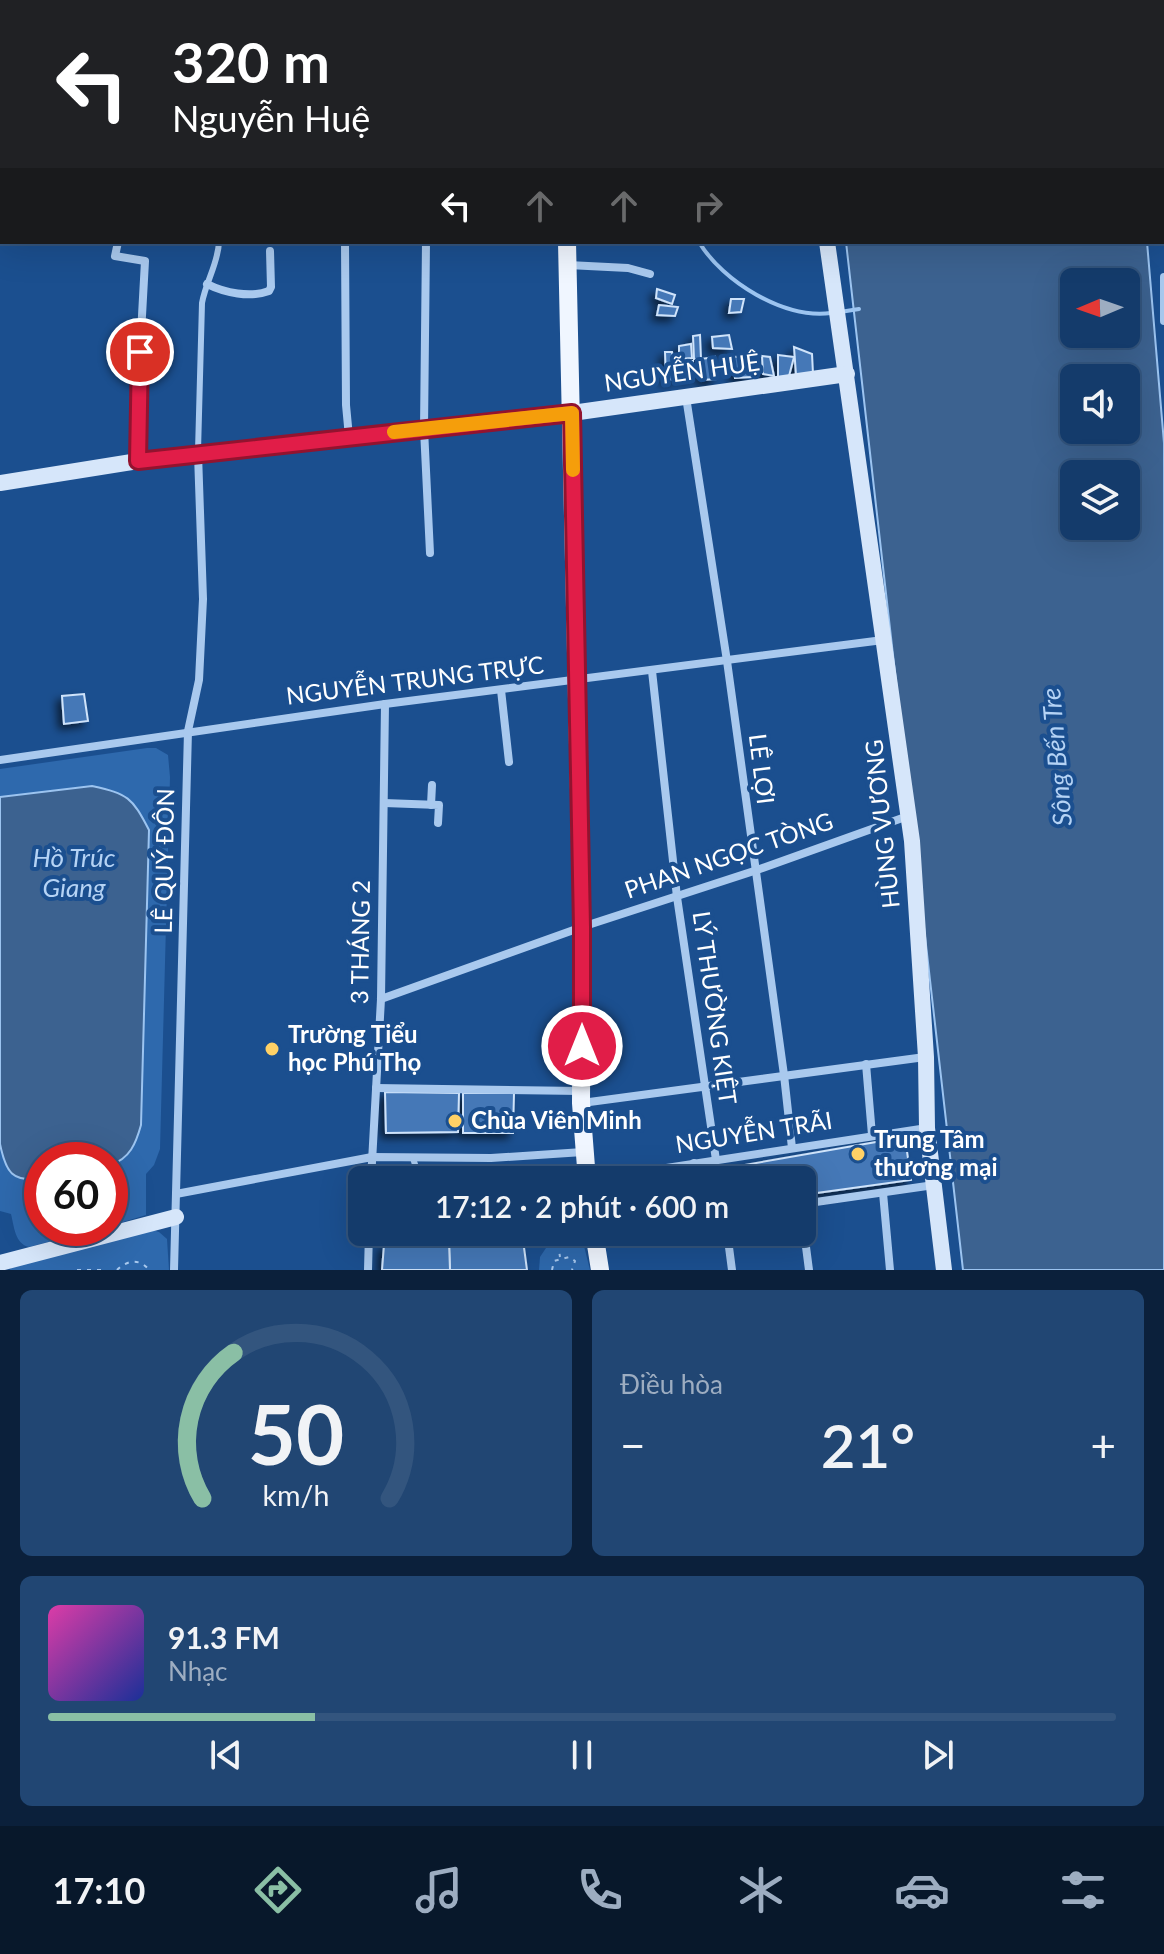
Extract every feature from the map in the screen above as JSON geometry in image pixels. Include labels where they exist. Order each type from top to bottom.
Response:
[{"type":"main road","points":[[567,244],[582,927],[581,1097],[586,1166]]},
{"type":"main road","points":[[599,1246],[600,1270]]},
{"type":"street","points":[[118,244],[115,256],[145,261],[138,461]]},
{"type":"street","points":[[345,244],[349,437]]},
{"type":"street","points":[[426,244],[424,429],[430,553]]},
{"type":"street","name":"HÙNG VƯƠNG","points":[[827,245],[915,867],[927,1128],[944,1270]]},
{"type":"street","points":[[207,284],[246,295],[269,291],[270,251]]},
{"type":"street","points":[[568,265],[628,268],[650,274]]},
{"type":"street","points":[[1164,277],[1164,321]]},
{"type":"street","name":"NGUYỄN HUỆ","points":[[0,483],[138,461],[572,413],[686,397],[846,368]]},
{"type":"street","name":"LÊ LỢI","points":[[686,397],[727,661],[792,1148]]},
{"type":"street","name":"LÊ QUÝ ĐÔN","points":[[174,1270],[188,731],[199,680],[203,599],[198,454]]},
{"type":"street","name":"NGUYỄN TRUNG TRỰC","points":[[0,760],[385,704],[884,640]]},
{"type":"street","name":"LÝ THƯỜNG KIỆT","points":[[652,671],[677,897],[716,1160]]},
{"type":"street","points":[[501,690],[509,762]]},
{"type":"street","name":"3 THÁNG 2","points":[[372,1166],[381,999],[385,704]]},
{"type":"street","points":[[431,805],[432,785]]},
{"type":"street","points":[[384,803],[439,805],[438,823]]},
{"type":"street","name":"PHAN NGỌC TÒNG","points":[[381,999],[908,815]]},
{"type":"street","points":[[376,1088],[581,1097],[705,1087],[926,1057]]},
{"type":"street","points":[[866,1064],[872,1135]]},
{"type":"street","name":"NGUYỄN TRÃI","points":[[675,1166],[927,1128]]},
{"type":"street","points":[[176,1194],[372,1157],[491,1158],[584,1152]]},
{"type":"street","points":[[816,1202],[934,1185]]},
{"type":"street","points":[[883,1193],[890,1270]]},
{"type":"street","points":[[0,1263],[176,1217]]},
{"type":"street","points":[[368,1270],[369,1246]]},
{"type":"street","points":[[729,1246],[732,1270]]},
{"type":"street","points":[[806,1246],[809,1270]]},
{"type":"lane","points":[[198,454],[202,303],[218,258],[219,244]]},
{"type":"lane","points":[[413,1158],[415,1166]]},
{"type":"path","points":[[558,1246],[560,1258]]},
{"type":"path","points":[[552,1270],[554,1261],[573,1258],[575,1264],[572,1270]]},
{"type":"path","points":[[117,1270],[134,1261],[149,1270]]},
{"type":"path","points":[[77,1270],[107,1270]]},
{"type":"shaded area","name":"Hồ Trúc Giang","points":[[156,748],[168,755],[170,777],[160,1149],[154,1165],[146,1174],[146,1215],[128,1220],[128,1142],[24,1142],[24,1245],[14,1229],[11,1214],[0,1211],[0,769]]},
{"type":"shaded area","points":[[149,1229],[159,1232],[167,1239],[169,1270],[10,1270],[11,1267],[87,1246],[128,1246],[128,1235]]},
{"type":"shaded area","points":[[584,1246],[590,1270],[539,1270],[540,1257],[546,1248]]},
{"type":"water","name":"Sông Bến Tre","points":[[846,244],[1147,244],[1164,443],[1164,1270],[963,1270]]},
{"type":"water","name":"Hồ Trúc Giang","points":[[92,786],[128,799],[149,830],[141,1125],[137,1138],[128,1153],[128,1142],[24,1142],[24,1179],[8,1169],[0,1144],[0,797]]},
{"type":"building","points":[[657,289],[675,295],[672,304],[656,298]]},
{"type":"building","points":[[731,299],[744,299],[741,312],[729,313]]},
{"type":"building","points":[[659,305],[678,307],[675,316],[657,315]]},
{"type":"building","points":[[700,335],[701,359],[694,359],[693,336]]},
{"type":"building","points":[[729,335],[732,349],[713,348],[712,337]]},
{"type":"building","points":[[691,344],[692,358],[679,359],[679,346]]},
{"type":"building","points":[[794,347],[812,354],[813,374],[796,375]]},
{"type":"building","points":[[665,352],[672,352],[675,379],[666,380]]},
{"type":"building","points":[[778,355],[794,357],[789,376],[778,378]]},
{"type":"building","points":[[750,356],[751,377],[735,378],[734,357]]},
{"type":"building","points":[[762,356],[770,357],[774,376],[763,374]]},
{"type":"building","points":[[715,357],[716,379],[702,380],[701,359]]},
{"type":"building","points":[[681,361],[693,361],[693,377],[681,377]]},
{"type":"building","points":[[84,694],[88,721],[64,724],[62,696]]},
{"type":"building","points":[[385,1092],[459,1093],[458,1132],[386,1133]]},
{"type":"building","points":[[463,1093],[514,1093],[513,1133],[463,1133]]},
{"type":"building","name":"Trung Tâm thương mại","points":[[905,1137],[911,1180],[816,1193],[816,1166],[739,1166]]},
{"type":"building","points":[[384,1246],[449,1246],[450,1270],[382,1270]]},
{"type":"building","points":[[449,1246],[524,1246],[527,1270],[450,1270]]},
{"type":"waterway","points":[[700,244],[723,271],[756,295],[794,310],[831,313]]},
{"type":"waterway","points":[[840,312],[859,309]]},
{"type":"slow traffic","points":[[394,432],[572,413],[573,470]]},
{"type":"place","name":"Trường Tiểu học Phú Thọ","points":[[272,1049]]},
{"type":"place","name":"Chùa Viên Minh","points":[[455,1121]]},
{"type":"place","name":"Trung Tâm thương mại","points":[[858,1154]]},
{"type":"route","points":[[140,352],[138,461],[572,413],[582,1046]]}]
